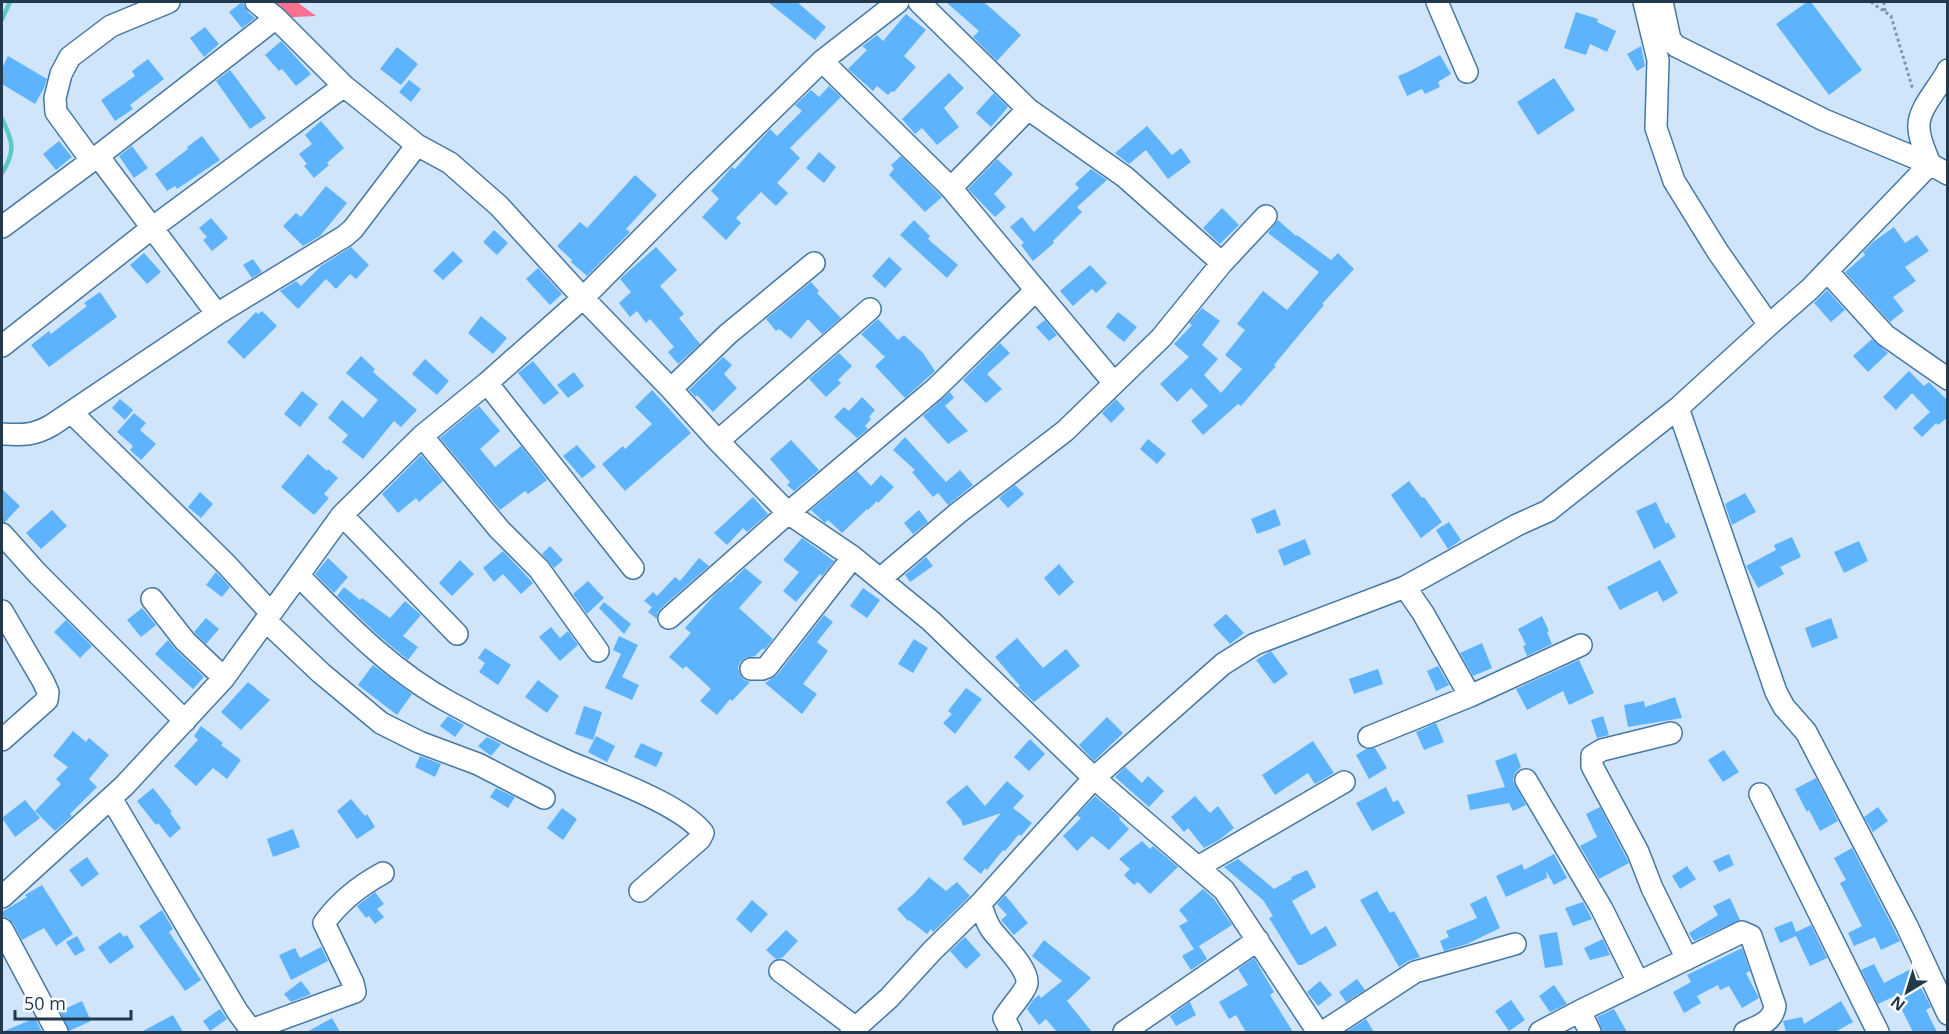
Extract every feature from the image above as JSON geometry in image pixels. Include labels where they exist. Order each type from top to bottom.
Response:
[{"type":"street","points":[[169,2],[111,26],[70,57],[61,74],[56,98],[56,112],[152,228],[217,314]]},
{"type":"street","points":[[256,2],[276,18],[344,86],[417,145],[450,163],[498,206],[788,513],[853,557],[931,621],[1094,778],[1224,890],[1318,1032]]},
{"type":"street","points":[[2,897],[111,798],[224,678],[342,515],[422,436],[583,298],[695,184],[822,61],[898,2]]},
{"type":"street","points":[[919,2],[1028,109],[1125,177],[1222,263]]},
{"type":"street","points":[[1437,2],[1467,72]]},
{"type":"street","points":[[1644,2],[1658,60],[1656,128],[1674,181],[1718,252],[1769,325]]},
{"type":"street","points":[[1662,2],[1670,39],[1676,46],[1824,120],[1939,169]]},
{"type":"street","points":[[2,227],[276,18]]},
{"type":"street","points":[[822,61],[951,188],[1114,383]]},
{"type":"street","points":[[1939,169],[1918,129],[1920,115],[1947,70]]},
{"type":"street","points":[[2,346],[152,228],[344,86]]},
{"type":"street","points":[[951,188],[1028,109]]},
{"type":"street","points":[[2,434],[27,435],[39,432],[217,314],[345,236],[353,229],[417,145]]},
{"type":"street","points":[[780,970],[853,1030],[889,998],[980,904],[1094,778],[1223,664],[1255,644],[1405,587],[1517,525],[1548,511],[1678,408],[1939,169]]},
{"type":"street","points":[[880,579],[958,513],[1065,431],[1161,338],[1222,263],[1266,216]]},
{"type":"street","points":[[671,388],[728,334],[814,264]]},
{"type":"street","points":[[1827,271],[1885,335],[1947,379]]},
{"type":"street","points":[[669,618],[788,513],[935,389],[1036,290]]},
{"type":"street","points":[[718,441],[870,309]]},
{"type":"street","points":[[487,382],[633,568]]},
{"type":"street","points":[[1678,408],[1776,692],[1784,707],[1806,732],[1907,926],[1947,1014]]},
{"type":"street","points":[[72,412],[226,564],[269,617],[321,674],[381,723],[419,742],[478,764],[543,798]]},
{"type":"street","points":[[422,436],[499,529],[539,569],[598,651]]},
{"type":"street","points":[[342,515],[457,634]]},
{"type":"street","points":[[2,534],[37,573],[185,721]]},
{"type":"street","points":[[751,669],[762,669],[767,666],[853,557]]},
{"type":"street","points":[[299,576],[351,628],[418,683],[447,701],[564,760],[656,800],[696,823],[703,832],[700,839],[640,891]]},
{"type":"street","points":[[1405,587],[1423,613],[1470,696]]},
{"type":"street","points":[[152,599],[185,641],[224,678]]},
{"type":"street","points":[[2,611],[48,692],[47,700],[3,737]]},
{"type":"street","points":[[1369,737],[1470,696],[1581,645]]},
{"type":"street","points":[[1671,733],[1602,750],[1592,756],[1592,766],[1638,852],[1652,888],[1687,959]]},
{"type":"street","points":[[1526,780],[1602,909],[1638,982]]},
{"type":"street","points":[[1198,867],[1344,782]]},
{"type":"street","points":[[1761,794],[1878,1032]]},
{"type":"street","points":[[111,798],[250,1030],[356,992],[324,923],[335,909],[360,886],[383,873]]},
{"type":"street","points":[[980,904],[990,927],[1025,970],[1027,982],[1025,990],[1004,1018],[1011,1032]]},
{"type":"street","points":[[2,929],[57,1032]]},
{"type":"street","points":[[1540,1032],[1742,932],[1751,936],[1775,1006],[1774,1012],[1781,1032]]},
{"type":"street","points":[[1124,1032],[1258,940]]},
{"type":"street","points":[[1323,1032],[1415,972],[1515,944]]},
{"type":"street","points":[[1580,1011],[1590,1032]]},
{"type":"street","points":[[1745,1032],[1766,1022],[1774,1012]]},
{"type":"path","points":[[1871,2],[1891,16],[1920,115]]},
{"type":"path","points":[[1884,2],[1885,12]]},
{"type":"shaded area","points":[[256,2],[297,2],[316,16],[276,18]]},
{"type":"building","points":[[242,2],[255,18],[242,28],[229,12]]},
{"type":"building","points":[[768,2],[797,2],[826,27],[815,40]]},
{"type":"building","points":[[946,2],[984,2],[1021,35],[997,61],[973,37],[979,31]]},
{"type":"building","points":[[1807,2],[1811,2],[1862,70],[1829,95],[1776,24]]},
{"type":"building","points":[[1576,12],[1598,19],[1597,22],[1616,31],[1607,52],[1590,44],[1586,55],[1564,48]]},
{"type":"building","points":[[906,14],[926,30],[904,56],[916,67],[894,92],[888,95],[877,86],[873,91],[848,69],[867,50],[862,46],[877,35],[883,41]]},
{"type":"building","points":[[205,27],[219,44],[204,57],[190,38]]},
{"type":"building","points":[[281,41],[311,74],[296,86],[282,69],[279,71],[265,55]]},
{"type":"building","points":[[1641,46],[1645,66],[1637,71],[1627,54]]},
{"type":"building","points":[[397,47],[418,64],[401,85],[380,69]]},
{"type":"building","points":[[1440,55],[1451,74],[1438,82],[1440,87],[1425,94],[1422,89],[1407,96],[1398,76]]},
{"type":"building","points":[[8,56],[47,79],[35,104],[2,84],[2,68]]},
{"type":"building","points":[[148,59],[164,79],[130,105],[133,109],[115,121],[101,100],[135,76],[132,71]]},
{"type":"building","points":[[230,70],[266,118],[250,129],[216,81]]},
{"type":"building","points":[[949,73],[964,88],[944,108],[959,127],[937,145],[922,128],[915,134],[902,119]]},
{"type":"building","points":[[1554,78],[1575,110],[1538,135],[1517,102]]},
{"type":"building","points":[[409,80],[421,89],[411,102],[399,92]]},
{"type":"building","points":[[829,86],[841,97],[790,148],[800,158],[777,183],[788,193],[776,206],[761,192],[736,218],[741,223],[726,240],[702,217],[719,199],[711,191],[732,167],[735,169],[770,129],[777,136],[802,111],[795,105],[811,90],[819,97]]},
{"type":"building","points":[[994,93],[1008,107],[991,127],[976,113]]},
{"type":"building","points":[[321,121],[344,148],[314,178],[304,166],[307,164],[299,154],[312,144],[305,135]]},
{"type":"building","points":[[1147,126],[1172,155],[1181,148],[1191,162],[1168,179],[1146,150],[1129,164],[1115,153]]},
{"type":"building","points":[[202,136],[220,160],[177,189],[175,186],[167,191],[155,174]]},
{"type":"building","points":[[59,141],[72,157],[56,170],[43,154]]},
{"type":"building","points":[[132,146],[148,168],[134,178],[119,156]]},
{"type":"building","points":[[819,152],[836,167],[824,183],[806,168]]},
{"type":"building","points":[[901,156],[942,197],[925,212],[889,175],[894,169],[891,165]]},
{"type":"building","points":[[997,159],[1013,174],[994,194],[1006,207],[995,217],[968,189]]},
{"type":"building","points":[[1091,169],[1107,180],[1077,207],[1082,212],[1053,241],[1054,243],[1033,261],[1021,245],[1024,243],[1010,227],[1022,217],[1034,232],[1079,188],[1075,184]]},
{"type":"building","points":[[635,175],[657,195],[626,229],[630,232],[587,276],[557,246],[580,222],[587,228]]},
{"type":"building","points":[[326,186],[347,203],[320,236],[303,246],[283,226],[296,213],[301,217]]},
{"type":"building","points":[[1222,208],[1239,225],[1220,244],[1203,228]]},
{"type":"building","points":[[211,218],[228,238],[212,251],[203,240],[207,237],[199,228]]},
{"type":"building","points":[[914,220],[930,236],[928,239],[958,265],[947,278],[900,235]]},
{"type":"building","points":[[1278,220],[1296,236],[1331,260],[1338,253],[1354,269],[1322,304],[1324,305],[1274,365],[1276,366],[1241,406],[1238,404],[1203,435],[1191,421],[1208,406],[1191,388],[1177,402],[1160,384],[1189,357],[1174,344],[1192,325],[1189,323],[1202,308],[1220,321],[1202,345],[1218,359],[1204,375],[1221,393],[1242,369],[1225,355],[1245,330],[1237,324],[1263,291],[1287,310],[1319,272],[1268,233]]},
{"type":"building","points":[[1894,227],[1905,243],[1917,235],[1929,251],[1905,267],[1916,281],[1893,297],[1904,311],[1890,322],[1845,272],[1865,255],[1863,252],[1873,242]]},
{"type":"building","points":[[494,230],[508,243],[497,255],[483,242]]},
{"type":"building","points":[[351,247],[369,265],[356,279],[350,274],[336,289],[326,279],[298,309],[280,291],[296,281],[301,286],[321,266]]},
{"type":"building","points":[[656,247],[677,270],[660,286],[684,314],[679,318],[700,344],[678,364],[668,352],[674,347],[650,319],[646,323],[637,311],[630,317],[619,303],[631,292],[620,279]]},
{"type":"building","points":[[453,251],[463,261],[443,280],[433,271]]},
{"type":"building","points":[[144,253],[161,272],[147,284],[130,265]]},
{"type":"building","points":[[889,257],[902,269],[885,288],[872,276]]},
{"type":"building","points":[[253,259],[262,272],[252,278],[243,265]]},
{"type":"building","points":[[1090,265],[1107,283],[1096,293],[1092,289],[1073,306],[1060,291]]},
{"type":"building","points":[[538,268],[562,294],[550,305],[526,279]]},
{"type":"building","points":[[811,282],[819,291],[817,293],[841,318],[822,334],[808,319],[791,339],[779,329],[776,331],[766,319]]},
{"type":"building","points":[[1827,290],[1845,310],[1831,322],[1814,303]]},
{"type":"building","points":[[100,292],[117,317],[49,367],[31,345],[49,331],[51,334],[87,306],[84,303]]},
{"type":"building","points":[[262,311],[277,326],[244,359],[227,342],[256,312],[258,314]]},
{"type":"building","points":[[1118,312],[1137,327],[1124,342],[1106,327]]},
{"type":"building","points":[[481,316],[507,338],[493,354],[468,333]]},
{"type":"building","points":[[878,319],[898,340],[904,335],[923,353],[935,371],[905,398],[875,366],[885,357],[861,334]]},
{"type":"building","points":[[1045,320],[1057,335],[1049,341],[1036,327]]},
{"type":"building","points":[[1872,339],[1888,353],[1868,372],[1853,356]]},
{"type":"building","points":[[1000,343],[1010,353],[987,374],[1002,389],[986,403],[963,380]]},
{"type":"building","points":[[839,353],[852,366],[838,380],[841,383],[826,397],[809,379]]},
{"type":"building","points":[[361,356],[375,369],[373,372],[417,410],[401,427],[394,421],[363,459],[342,442],[348,435],[328,418],[342,400],[363,418],[378,400],[346,373]]},
{"type":"building","points":[[723,357],[732,365],[724,374],[737,388],[713,412],[689,390]]},
{"type":"building","points":[[425,359],[449,381],[437,395],[412,374]]},
{"type":"building","points":[[533,361],[559,393],[544,405],[518,373]]},
{"type":"building","points":[[1909,371],[1924,386],[1929,382],[1946,399],[1947,397],[1947,418],[1938,425],[1936,423],[1922,437],[1913,428],[1930,412],[1912,393],[1896,410],[1883,397]]},
{"type":"building","points":[[574,372],[584,386],[568,398],[557,385]]},
{"type":"building","points":[[652,390],[691,433],[625,491],[602,464],[623,446],[625,449],[652,424],[635,407]]},
{"type":"building","points":[[302,391],[318,404],[300,427],[284,414]]},
{"type":"building","points":[[950,392],[954,398],[945,406],[968,431],[948,444],[923,416]]},
{"type":"building","points":[[862,397],[875,410],[865,426],[868,429],[857,438],[834,417],[844,407],[849,411]]},
{"type":"building","points":[[120,399],[133,410],[125,420],[112,408]]},
{"type":"building","points":[[1116,399],[1125,409],[1111,423],[1102,413]]},
{"type":"building","points":[[479,406],[500,431],[480,449],[495,467],[521,446],[547,480],[528,494],[525,491],[500,510],[440,438]]},
{"type":"building","points":[[134,413],[146,423],[140,430],[156,444],[141,460],[130,450],[133,446],[117,432]]},
{"type":"building","points":[[905,437],[946,482],[960,470],[973,485],[948,505],[938,493],[933,497],[912,472],[915,470],[893,450]]},
{"type":"building","points":[[1148,439],[1166,454],[1157,464],[1140,449]]},
{"type":"building","points":[[791,440],[819,470],[794,491],[787,485],[790,482],[770,459]]},
{"type":"building","points":[[577,445],[596,467],[582,478],[563,456]]},
{"type":"building","points":[[308,454],[338,478],[324,494],[329,498],[314,515],[281,487]]},
{"type":"building","points":[[421,455],[443,481],[419,502],[416,498],[398,513],[382,494]]},
{"type":"building","points":[[857,471],[871,486],[881,475],[894,487],[842,533],[828,520],[825,523],[811,510]]},
{"type":"building","points":[[1409,481],[1442,522],[1421,538],[1391,495]]},
{"type":"building","points":[[1015,485],[1024,494],[1008,508],[999,498]]},
{"type":"building","points":[[2,489],[20,506],[5,522],[2,522]]},
{"type":"building","points":[[200,492],[213,504],[201,518],[188,507]]},
{"type":"building","points":[[1745,493],[1756,512],[1732,525],[1725,504]]},
{"type":"building","points":[[753,497],[768,514],[747,532],[743,528],[727,545],[714,533]]},
{"type":"building","points":[[1656,502],[1666,524],[1668,522],[1676,537],[1654,549],[1636,511]]},
{"type":"building","points":[[1275,509],[1281,525],[1257,534],[1251,519]]},
{"type":"building","points":[[52,510],[67,526],[41,549],[26,533]]},
{"type":"building","points":[[919,510],[928,522],[913,534],[904,523]]},
{"type":"building","points":[[1449,522],[1461,540],[1448,549],[1436,530]]},
{"type":"building","points":[[1792,537],[1801,557],[1780,567],[1784,574],[1758,588],[1746,566],[1776,550],[1774,545]]},
{"type":"building","points":[[802,538],[834,561],[796,602],[783,591],[799,572],[783,560]]},
{"type":"building","points":[[1305,539],[1311,554],[1284,566],[1278,550]]},
{"type":"building","points":[[1859,541],[1868,561],[1844,573],[1834,552]]},
{"type":"building","points":[[550,546],[563,560],[554,568],[542,554]]},
{"type":"building","points":[[503,551],[533,583],[521,594],[503,574],[494,582],[483,568]]},
{"type":"building","points":[[926,557],[933,566],[910,582],[905,575]]},
{"type":"building","points":[[328,558],[348,577],[334,593],[315,574]]},
{"type":"building","points":[[699,558],[709,566],[661,608],[657,613],[657,619],[648,612],[652,607],[644,601],[653,592],[657,596],[675,577],[680,581]]},
{"type":"building","points":[[460,560],[474,574],[452,596],[439,583]]},
{"type":"building","points":[[1660,560],[1678,593],[1663,602],[1657,591],[1620,610],[1607,587]]},
{"type":"building","points":[[1059,564],[1074,582],[1059,596],[1044,578]]},
{"type":"building","points":[[745,568],[762,582],[739,608],[773,639],[764,650],[763,648],[755,656],[745,658],[740,662],[738,668],[740,675],[744,680],[750,682],[732,701],[730,699],[717,715],[700,701],[711,689],[686,666],[683,669],[669,657],[691,633],[685,628],[717,592]]},
{"type":"building","points":[[216,572],[230,587],[222,597],[206,585]]},
{"type":"building","points":[[588,581],[604,598],[587,614],[573,594]]},
{"type":"building","points":[[344,587],[360,600],[362,598],[390,618],[405,601],[421,615],[403,636],[418,647],[408,660],[337,596]]},
{"type":"building","points":[[863,588],[880,600],[867,618],[850,606]]},
{"type":"building","points":[[604,602],[631,624],[624,634],[599,608]]},
{"type":"building","points":[[142,608],[156,625],[141,637],[127,620]]},
{"type":"building","points":[[1226,614],[1244,633],[1230,644],[1213,625]]},
{"type":"building","points":[[824,615],[833,622],[817,642],[828,651],[803,684],[817,694],[802,714],[765,683],[777,675]]},
{"type":"building","points":[[1542,616],[1552,644],[1527,656],[1523,646],[1526,645],[1518,629]]},
{"type":"building","points":[[206,618],[219,629],[206,644],[194,632]]},
{"type":"building","points":[[1831,618],[1838,638],[1812,648],[1805,628]]},
{"type":"building","points":[[66,620],[92,646],[80,658],[54,632]]},
{"type":"building","points":[[551,627],[560,638],[568,631],[578,645],[560,661],[539,637]]},
{"type":"building","points":[[619,636],[638,645],[622,677],[639,685],[632,700],[605,688],[621,654],[613,650]]},
{"type":"building","points":[[1017,638],[1043,668],[1066,649],[1080,666],[1034,702],[1018,687],[1020,686],[995,657]]},
{"type":"building","points":[[914,639],[928,648],[913,673],[898,664]]},
{"type":"building","points":[[168,640],[204,677],[193,689],[155,654]]},
{"type":"building","points":[[1482,643],[1492,668],[1473,676],[1460,653]]},
{"type":"building","points":[[485,648],[511,665],[498,685],[479,672],[485,663],[478,658]]},
{"type":"building","points":[[1271,651],[1288,674],[1274,684],[1256,660]]},
{"type":"building","points":[[1579,660],[1594,693],[1569,705],[1563,691],[1527,710],[1516,689]]},
{"type":"building","points":[[373,665],[412,694],[397,715],[358,685]]},
{"type":"building","points":[[1438,666],[1449,685],[1436,691],[1427,671]]},
{"type":"building","points":[[1378,669],[1383,684],[1354,694],[1349,679]]},
{"type":"building","points":[[538,680],[559,696],[547,713],[525,697]]},
{"type":"building","points":[[248,682],[270,700],[241,730],[221,712]]},
{"type":"building","points":[[966,688],[982,699],[955,734],[943,723],[952,714],[948,711]]},
{"type":"building","points":[[1675,697],[1682,718],[1628,727],[1624,705],[1644,701],[1645,707]]},
{"type":"building","points":[[584,706],[602,712],[593,740],[575,734]]},
{"type":"building","points":[[448,716],[464,725],[455,737],[440,726]]},
{"type":"building","points":[[1603,716],[1609,735],[1597,738],[1591,720]]},
{"type":"building","points":[[1107,717],[1123,733],[1094,761],[1079,745]]},
{"type":"building","points":[[1436,723],[1444,742],[1424,750],[1416,732]]},
{"type":"building","points":[[201,726],[241,760],[227,779],[213,768],[196,786],[174,766],[198,740],[194,736]]},
{"type":"building","points":[[73,731],[86,742],[89,738],[109,755],[89,779],[97,787],[70,814],[72,816],[55,831],[35,811],[61,784],[56,779],[68,767],[53,756]]},
{"type":"building","points":[[596,736],[615,746],[607,762],[588,752]]},
{"type":"building","points":[[487,737],[501,744],[491,756],[478,746]]},
{"type":"building","points":[[1030,739],[1045,754],[1029,771],[1014,757]]},
{"type":"building","points":[[1313,741],[1334,773],[1315,784],[1308,773],[1275,795],[1262,775]]},
{"type":"building","points":[[641,743],[663,753],[656,767],[634,757]]},
{"type":"building","points":[[1375,748],[1387,768],[1369,779],[1356,755],[1366,749]]},
{"type":"building","points":[[1724,750],[1739,772],[1723,782],[1708,760]]},
{"type":"building","points":[[1516,753],[1521,767],[1515,773],[1513,781],[1526,805],[1513,811],[1509,803],[1470,810],[1467,795],[1505,787],[1495,761]]},
{"type":"building","points":[[420,756],[441,764],[435,777],[415,767]]},
{"type":"building","points":[[1125,767],[1142,783],[1148,776],[1164,791],[1149,807],[1115,777]]},
{"type":"building","points":[[1816,778],[1838,821],[1820,831],[1795,789]]},
{"type":"building","points":[[1007,781],[1024,796],[1013,808],[1032,823],[981,874],[963,859],[1001,813],[963,826],[961,820],[946,802],[967,785],[985,806]]},
{"type":"building","points":[[1386,787],[1393,802],[1398,800],[1405,813],[1372,831],[1356,803]]},
{"type":"building","points":[[153,788],[172,812],[170,813],[181,828],[170,838],[137,801]]},
{"type":"building","points":[[496,788],[515,797],[508,808],[490,797]]},
{"type":"building","points":[[1095,796],[1120,817],[1119,819],[1129,829],[1109,850],[1092,836],[1077,851],[1063,836],[1081,818],[1077,815]]},
{"type":"building","points":[[1195,796],[1210,813],[1218,806],[1234,828],[1204,848],[1188,828],[1184,832],[1171,817]]},
{"type":"building","points":[[351,799],[365,816],[367,814],[375,827],[357,839],[337,811]]},
{"type":"building","points":[[25,800],[40,818],[15,837],[2,818]]},
{"type":"building","points":[[1600,807],[1629,863],[1599,879],[1580,846],[1597,837],[1586,814]]},
{"type":"building","points":[[1878,807],[1888,821],[1873,832],[1864,817]]},
{"type":"building","points":[[562,808],[577,819],[563,840],[547,828]]},
{"type":"building","points":[[293,829],[300,847],[273,857],[267,839]]},
{"type":"building","points":[[1142,841],[1150,849],[1153,846],[1178,867],[1150,894],[1138,882],[1134,885],[1124,875],[1130,869],[1119,859]]},
{"type":"building","points":[[1852,848],[1900,941],[1881,950],[1875,937],[1854,946],[1848,933],[1862,926],[1840,883],[1846,880],[1834,858]]},
{"type":"building","points":[[1554,854],[1567,878],[1554,885],[1546,871],[1547,878],[1506,897],[1496,876],[1522,864],[1524,870]]},
{"type":"building","points":[[1729,854],[1734,865],[1719,872],[1713,861]]},
{"type":"building","points":[[87,857],[99,874],[82,887],[69,870]]},
{"type":"building","points":[[1238,859],[1274,889],[1292,879],[1291,877],[1307,870],[1316,887],[1292,901],[1311,935],[1326,926],[1337,945],[1302,965],[1298,965],[1269,918],[1273,916],[1263,900],[1224,867]]},
{"type":"building","points":[[1687,866],[1696,879],[1680,889],[1672,876]]},
{"type":"building","points":[[929,877],[946,891],[957,882],[970,896],[933,932],[931,929],[927,934],[908,921],[897,909]]},
{"type":"building","points":[[42,885],[73,934],[56,946],[44,928],[22,940],[13,923],[2,916],[2,912]]},
{"type":"building","points":[[1203,889],[1214,899],[1232,925],[1199,946],[1207,959],[1191,970],[1182,956],[1194,949],[1179,926],[1188,921],[1179,910]]},
{"type":"building","points":[[1377,891],[1390,913],[1394,911],[1420,957],[1399,967],[1360,900]]},
{"type":"building","points":[[375,892],[384,904],[377,909],[384,917],[375,924],[369,916],[366,918],[357,906]]},
{"type":"building","points":[[1005,895],[1028,923],[1014,935],[1001,920],[1007,915],[997,904]]},
{"type":"building","points":[[1486,896],[1500,928],[1467,944],[1444,951],[1440,941],[1449,937],[1446,931],[1477,918],[1470,904]]},
{"type":"building","points":[[1730,898],[1740,920],[1694,941],[1689,933],[1718,915],[1713,906]]},
{"type":"building","points":[[752,900],[768,914],[751,933],[736,919]]},
{"type":"building","points":[[1583,902],[1592,919],[1573,926],[1565,908]]},
{"type":"building","points":[[162,910],[173,929],[169,932],[201,980],[185,991],[139,926]]},
{"type":"building","points":[[1792,921],[1796,932],[1811,925],[1827,958],[1810,966],[1796,936],[1780,943],[1774,928]]},
{"type":"building","points":[[786,930],[798,941],[782,958],[776,959],[766,950]]},
{"type":"building","points":[[120,932],[124,937],[127,935],[134,947],[110,964],[98,947]]},
{"type":"building","points":[[1557,932],[1563,965],[1545,968],[1539,935]]},
{"type":"building","points":[[77,936],[85,950],[75,956],[66,942]]},
{"type":"building","points":[[965,937],[981,955],[966,969],[950,951]]},
{"type":"building","points":[[1603,939],[1610,955],[1590,960],[1584,948]]},
{"type":"building","points":[[1044,940],[1091,978],[1067,1001],[1092,1032],[1057,1032],[1046,1019],[1039,1025],[1027,1009],[1039,995],[1041,998],[1062,981],[1032,956]]},
{"type":"building","points":[[321,947],[328,961],[291,980],[279,955],[295,948],[300,958]]},
{"type":"building","points":[[1742,948],[1750,971],[1746,973],[1759,998],[1742,1008],[1729,986],[1720,990],[1718,985],[1697,996],[1701,1003],[1684,1013],[1673,992],[1691,982],[1687,975]]},
{"type":"building","points":[[1254,958],[1274,992],[1270,995],[1293,1032],[1246,1032],[1236,1015],[1229,1019],[1219,1002],[1248,985],[1238,969]]},
{"type":"building","points":[[1874,964],[1884,983],[1911,969],[1931,1007],[1926,1010],[1937,1032],[1913,1032],[1895,996],[1878,1004],[1861,970]]},
{"type":"building","points":[[1357,979],[1365,990],[1346,1002],[1339,992]]},
{"type":"building","points":[[301,981],[311,994],[291,1002],[284,994]]},
{"type":"building","points":[[1320,981],[1332,995],[1318,1006],[1307,992]]},
{"type":"building","points":[[1554,985],[1567,1004],[1550,1012],[1539,996]]},
{"type":"building","points":[[1511,1000],[1525,1020],[1509,1031],[1495,1011]]},
{"type":"building","points":[[82,1001],[91,1021],[69,1031],[60,1011]]},
{"type":"building","points":[[1841,1001],[1853,1022],[1835,1032],[1786,1032],[1783,1021],[1802,1017],[1804,1024]]},
{"type":"building","points":[[1190,1002],[1196,1015],[1176,1026],[1170,1016]]},
{"type":"building","points":[[220,1009],[227,1019],[210,1031],[203,1021]]},
{"type":"building","points":[[1614,1009],[1627,1032],[1603,1032],[1597,1017]]},
{"type":"building","points":[[173,1015],[183,1032],[141,1032]]},
{"type":"building","points":[[35,1018],[42,1032],[2,1032]]},
{"type":"building","points":[[332,1018],[340,1032],[307,1032]]},
{"type":"building","points":[[1366,1019],[1374,1032],[1346,1032]]},
{"type":"waterway","points":[[2,19],[10,2]]},
{"type":"waterway","points":[[2,119],[11,140],[11,152],[2,173]]}]
